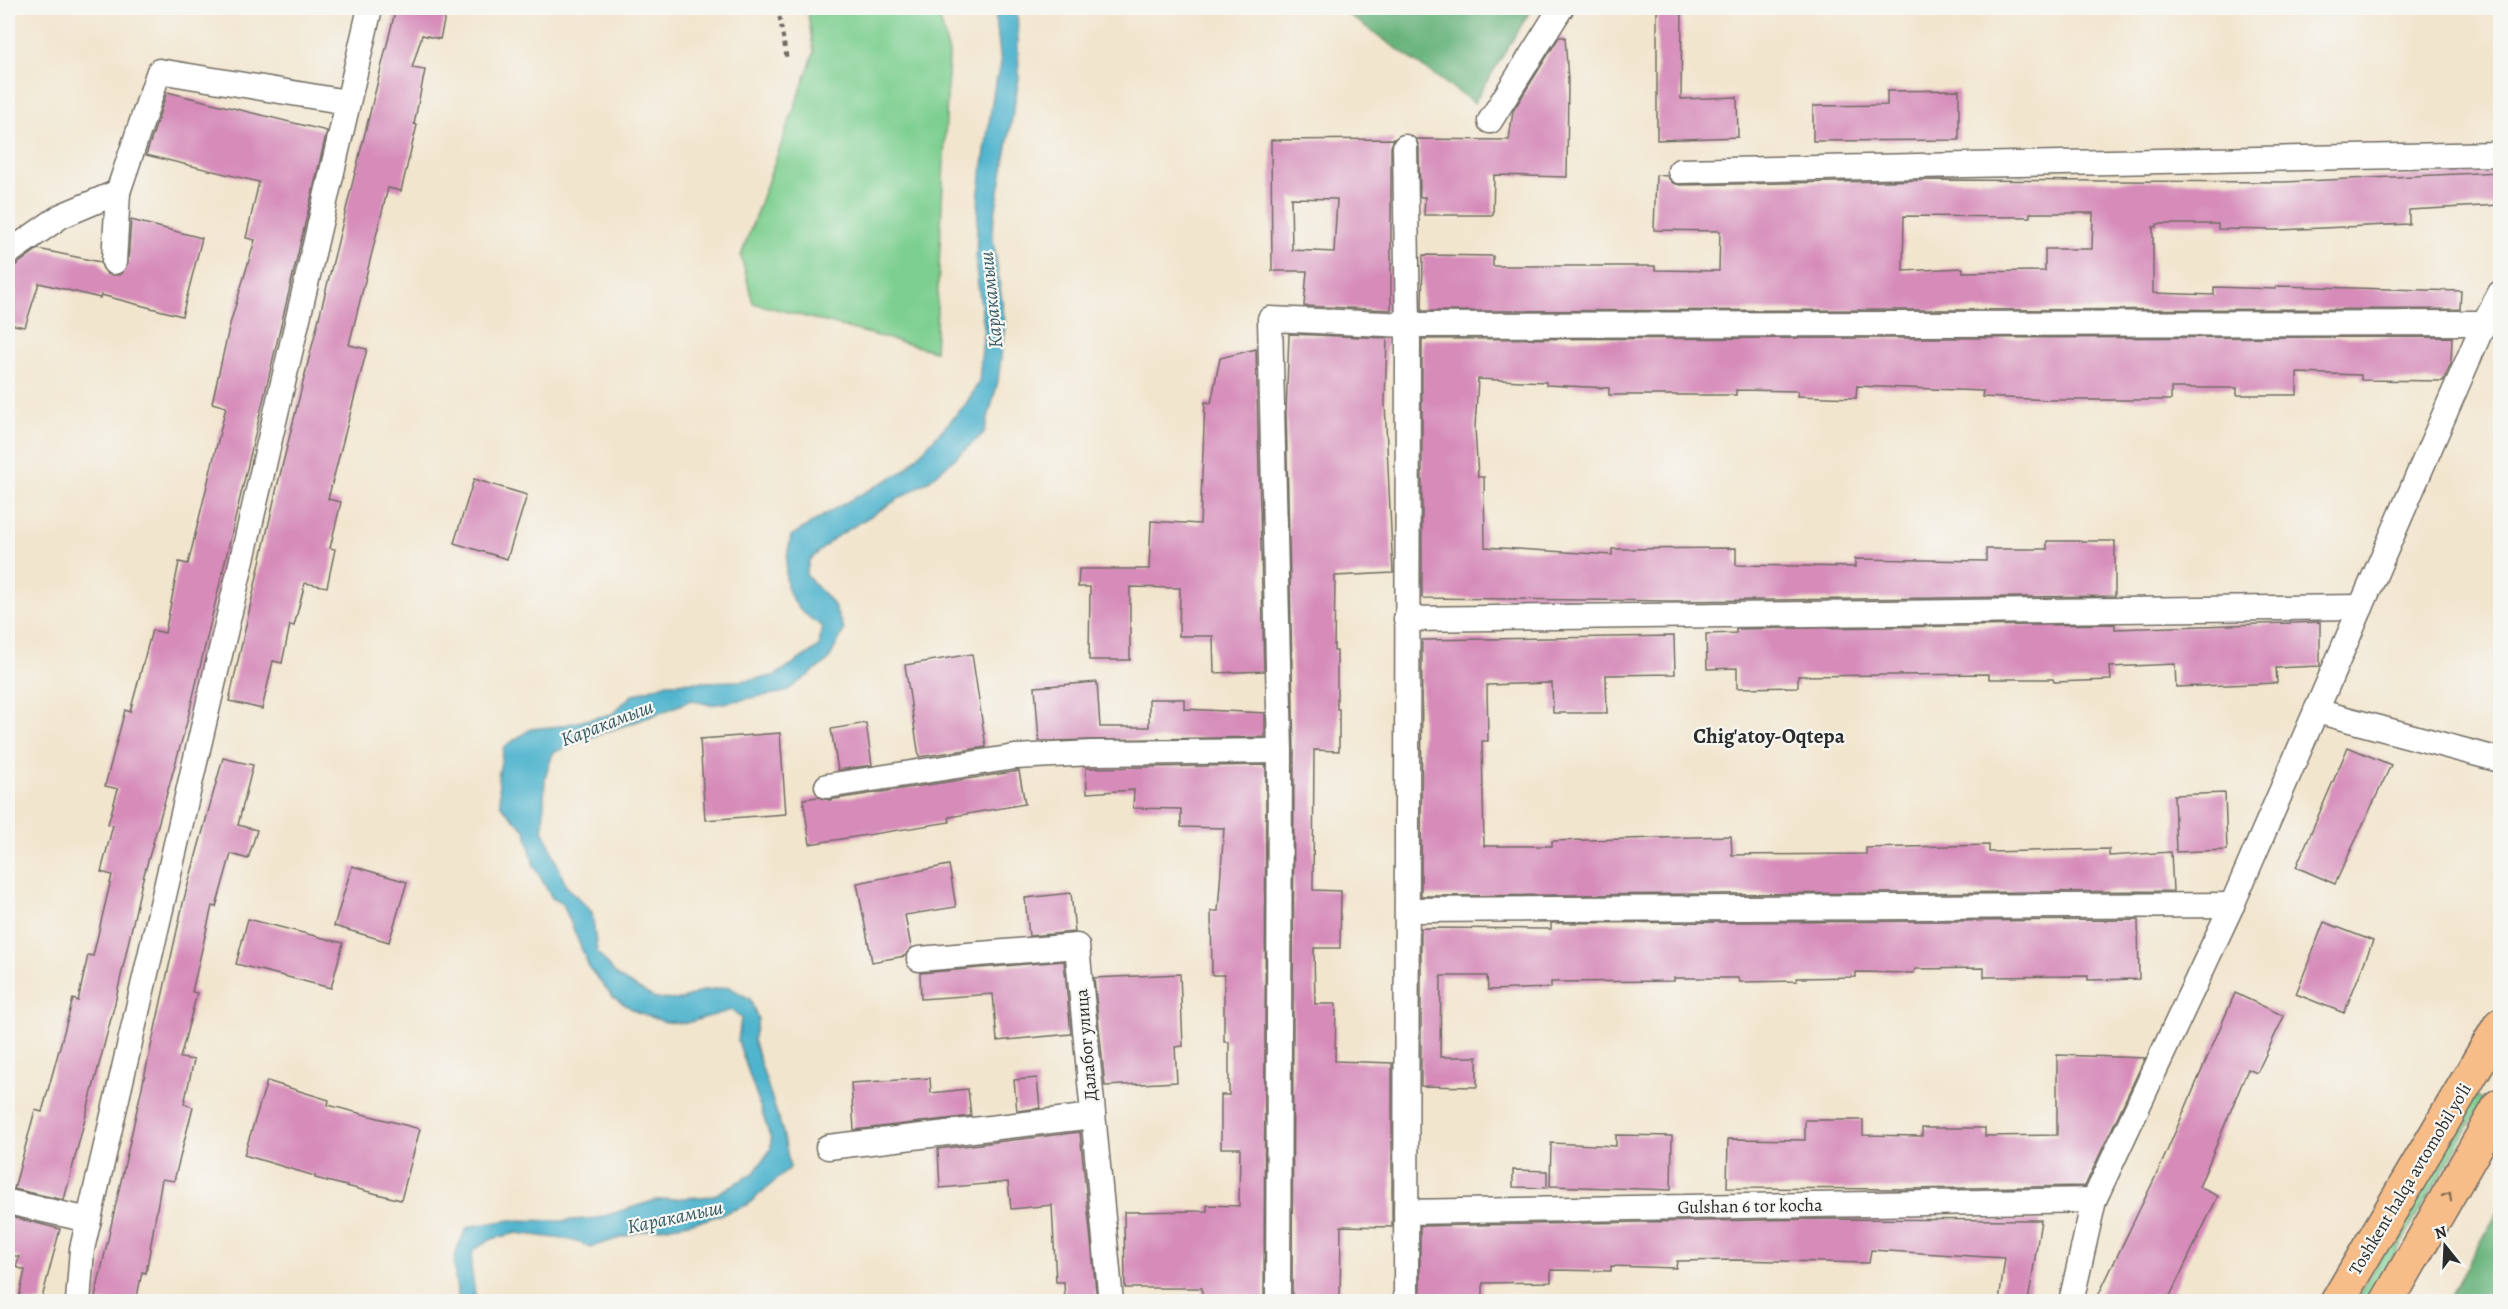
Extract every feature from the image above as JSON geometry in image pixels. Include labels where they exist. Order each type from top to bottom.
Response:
[{"type":"highway","name":"Toshkent halqa avtomobil yo'li","points":[[2337,1302],[2486,1080],[2500,1025]]},
{"type":"highway","points":[[2387,1302],[2500,1106]]},
{"type":"street","points":[[78,1302],[82,1249],[370,8]]},
{"type":"street","points":[[1490,121],[1561,8]]},
{"type":"street","points":[[114,262],[118,192],[159,71],[347,102]]},
{"type":"street","points":[[1405,147],[1408,325],[1406,1302]]},
{"type":"street","points":[[1680,171],[2500,154]]},
{"type":"street","points":[[8,253],[61,216],[118,192]]},
{"type":"street","points":[[2071,1302],[2094,1200],[2232,905],[2484,322],[2500,293]]},
{"type":"street","points":[[1278,1302],[1280,751],[1270,319],[1408,325],[2484,322]]},
{"type":"street","points":[[1406,620],[2361,607]]},
{"type":"street","points":[[2316,711],[2500,760]]},
{"type":"street","points":[[827,786],[1015,757],[1092,753],[1280,751]]},
{"type":"street","points":[[1408,910],[2232,905]]},
{"type":"street","name":"Далабог улица","points":[[919,959],[1077,946],[1111,1302]]},
{"type":"street","points":[[828,1147],[1093,1116]]},
{"type":"street","name":"Gulshan 6 tor kocha","points":[[1406,1212],[2094,1200]]},
{"type":"street","points":[[8,1202],[89,1220]]},
{"type":"path","points":[[778,8],[787,60]]},
{"type":"green space","points":[[807,8],[937,8],[949,53],[935,351],[753,303],[741,256],[814,53]]},
{"type":"green space","points":[[1339,8],[1532,8],[1474,103]]},
{"type":"green space","points":[[2472,1095],[2483,1101],[2368,1301],[2355,1302]]},
{"type":"green space","points":[[2500,1208],[2500,1301],[2448,1301]]},
{"type":"water","name":"Каракамыш","points":[[995,8],[1017,8],[1019,78],[992,231],[1005,323],[998,381],[984,433],[930,480],[834,538],[809,561],[806,575],[833,604],[844,630],[828,661],[785,692],[711,705],[691,700],[570,746],[553,753],[545,777],[543,829],[566,886],[592,912],[597,952],[618,977],[656,999],[681,1000],[702,991],[729,987],[750,999],[758,1019],[753,1040],[783,1133],[790,1168],[747,1205],[705,1220],[639,1232],[591,1247],[571,1240],[517,1233],[492,1239],[473,1250],[471,1267],[476,1301],[459,1301],[454,1263],[458,1246],[468,1227],[510,1220],[560,1221],[598,1218],[656,1200],[713,1196],[754,1173],[771,1149],[771,1139],[738,1041],[741,1018],[732,1010],[686,1023],[665,1022],[637,1012],[613,997],[590,969],[563,904],[552,898],[534,866],[526,831],[501,806],[498,777],[504,747],[531,729],[560,726],[612,714],[631,696],[667,683],[740,681],[774,676],[819,647],[822,626],[799,608],[788,588],[786,565],[791,536],[836,508],[904,471],[966,404],[979,382],[984,327],[976,269],[977,228],[979,192],[994,90],[1001,64]]},
{"type":"building","points":[[396,8],[447,8],[440,39],[422,35],[412,68],[425,70],[414,124],[417,125],[401,191],[388,188],[349,345],[367,349],[328,499],[341,502],[330,548],[335,549],[327,587],[305,583],[294,626],[290,625],[282,663],[273,661],[262,709],[229,701],[277,487]]},
{"type":"building","points":[[1657,8],[1682,8],[1681,99],[1737,97],[1738,137],[1657,140]]},
{"type":"building","points":[[1559,37],[1565,37],[1568,80],[1567,177],[1494,175],[1493,215],[1424,215],[1425,197],[1420,197],[1419,147],[1416,139],[1509,140],[1513,111]]},
{"type":"building","points":[[1959,90],[1959,140],[1813,141],[1813,106],[1887,105],[1887,91]]},
{"type":"building","points":[[167,92],[327,131],[187,722],[142,882],[115,1003],[64,1200],[14,1189],[35,1110],[42,1112],[73,999],[78,1001],[88,955],[93,956],[112,875],[101,872],[113,825],[108,824],[118,789],[105,786],[125,710],[130,712],[152,630],[165,633],[179,562],[188,564],[226,407],[212,403],[230,324],[255,240],[246,238],[259,182],[146,155]]},
{"type":"building","points":[[1394,139],[1391,147],[1391,310],[1304,306],[1307,271],[1272,271],[1271,140]],"holes":[[[1291,198],[1337,199],[1334,252],[1292,250]]]},
{"type":"building","points":[[2500,172],[2500,205],[2409,210],[2409,224],[2278,230],[2218,229],[2218,224],[2157,224],[2157,227],[2153,227],[2153,293],[2214,295],[2214,287],[2276,289],[2276,286],[2461,291],[2460,309],[1422,311],[1423,255],[1493,256],[1493,266],[1655,266],[1655,270],[1719,271],[1720,231],[1654,230],[1656,175],[1667,176],[1673,183],[1680,185],[1935,180],[2284,182]],"holes":[[[2030,213],[2093,213],[2092,249],[2045,249],[2045,271],[1963,272],[1963,268],[1903,271],[1904,216],[2030,217]]]},
{"type":"building","points":[[131,220],[202,238],[182,316],[101,295],[100,298],[39,283],[25,327],[8,324],[8,267],[16,265],[38,249],[100,262],[107,274],[120,275],[128,263]]},
{"type":"building","points":[[1289,334],[1387,338],[1385,403],[1393,573],[1335,576],[1334,651],[1337,651],[1339,751],[1314,750],[1313,890],[1341,891],[1340,948],[1314,948],[1315,1004],[1336,1004],[1335,1061],[1392,1063],[1392,1227],[1341,1226],[1340,1302],[1292,1302],[1294,751],[1286,412]]},
{"type":"building","points":[[2452,337],[2451,363],[2443,381],[2361,380],[2361,375],[2297,373],[2297,395],[2237,395],[2237,388],[2171,388],[2171,400],[2051,400],[1982,397],[1983,391],[1857,386],[1856,398],[1797,396],[1798,391],[1736,390],[1736,395],[1609,395],[1609,388],[1478,379],[1475,428],[1478,477],[1484,477],[1485,547],[1612,555],[1612,549],[1736,548],[1736,565],[1855,567],[1855,559],[1986,561],[1986,549],[2047,549],[2047,541],[2115,541],[2115,596],[1673,601],[1422,598],[1422,339]]},
{"type":"building","points":[[1256,349],[1264,671],[1214,673],[1213,636],[1179,636],[1180,588],[1130,587],[1130,660],[1089,660],[1090,587],[1078,587],[1079,569],[1149,569],[1151,521],[1200,524],[1205,402],[1211,403],[1220,358]]},
{"type":"building","points":[[474,479],[527,495],[507,559],[454,543]]},
{"type":"building","points":[[2320,622],[2320,666],[2276,668],[2277,683],[2176,687],[2175,664],[2110,667],[2111,680],[2054,682],[2053,679],[1989,679],[1989,674],[1798,676],[1798,687],[1737,688],[1737,668],[1707,669],[1706,634],[1736,633],[1736,629],[2115,624],[2115,629]]},
{"type":"building","points":[[1674,636],[1675,674],[1606,675],[1607,713],[1553,713],[1552,683],[1487,685],[1488,741],[1482,741],[1484,846],[1552,846],[1552,841],[1731,836],[1732,855],[1866,854],[1866,848],[1989,845],[1989,852],[2109,849],[2109,856],[2171,852],[2173,891],[1421,896],[1422,640]]},
{"type":"building","points":[[972,654],[986,747],[919,757],[905,665]]},
{"type":"building","points":[[1097,682],[1100,727],[1149,727],[1149,699],[1184,699],[1184,709],[1265,713],[1265,737],[1039,741],[1035,687]]},
{"type":"building","points":[[866,723],[872,765],[838,770],[831,729]]},
{"type":"building","points":[[780,733],[786,814],[705,820],[700,739]]},
{"type":"building","points":[[2348,747],[2391,765],[2335,884],[2296,867]]},
{"type":"building","points":[[223,758],[253,765],[238,825],[257,830],[248,859],[231,854],[216,907],[212,906],[192,992],[197,993],[180,1058],[194,1060],[184,1104],[193,1107],[174,1181],[162,1179],[146,1273],[142,1272],[136,1302],[94,1302],[184,899]]},
{"type":"building","points":[[1266,765],[1264,1300],[1202,1298],[1202,1288],[1125,1288],[1124,1212],[1207,1211],[1207,1205],[1239,1206],[1240,1148],[1221,1148],[1221,1095],[1229,1095],[1229,1042],[1224,1042],[1224,975],[1212,975],[1211,911],[1218,911],[1224,828],[1181,827],[1181,809],[1133,808],[1134,790],[1087,793],[1086,768]]},
{"type":"building","points":[[1019,771],[1025,804],[949,817],[950,822],[810,844],[803,799],[818,797],[829,800]]},
{"type":"building","points":[[2225,793],[2227,850],[2176,852],[2174,795]]},
{"type":"building","points":[[949,865],[956,907],[905,915],[911,947],[905,956],[872,962],[857,883]]},
{"type":"building","points":[[352,866],[407,882],[389,942],[334,926]]},
{"type":"building","points":[[1071,893],[1075,932],[1029,936],[1025,898]]},
{"type":"building","points":[[248,919],[343,943],[331,988],[236,964]]},
{"type":"building","points":[[2138,920],[2139,979],[2088,980],[2088,976],[1984,977],[1984,968],[1915,969],[1914,973],[1856,972],[1856,977],[1797,978],[1797,981],[1739,982],[1738,978],[1674,978],[1674,981],[1551,982],[1551,988],[1488,990],[1487,976],[1441,976],[1440,1057],[1477,1057],[1477,1087],[1421,1086],[1421,928],[1551,929],[1551,923]]},
{"type":"building","points":[[2324,922],[2373,941],[2344,1013],[2296,994]]},
{"type":"building","points":[[1064,961],[1071,1034],[997,1041],[993,994],[921,999],[920,973]]},
{"type":"building","points":[[1180,974],[1183,1046],[1175,1047],[1177,1082],[1105,1086],[1094,978]]},
{"type":"building","points":[[2235,993],[2284,1016],[2257,1073],[2248,1069],[2199,1187],[2218,1196],[2167,1302],[2152,1294],[2148,1302],[2095,1302],[2161,1165]]},
{"type":"building","points":[[2057,1055],[2145,1058],[2085,1186],[1909,1189],[1727,1188],[1728,1139],[1805,1140],[1805,1120],[1863,1120],[1863,1135],[1922,1136],[1922,1128],[1985,1128],[1985,1136],[2057,1135]]},
{"type":"building","points":[[930,1078],[931,1093],[968,1089],[971,1116],[854,1130],[851,1083]]},
{"type":"building","points":[[1037,1078],[1040,1108],[1017,1111],[1014,1080]]},
{"type":"building","points":[[267,1081],[329,1100],[328,1105],[420,1129],[401,1200],[315,1178],[315,1176],[244,1155]]},
{"type":"building","points":[[1080,1132],[1096,1302],[1065,1302],[1064,1282],[1056,1282],[1052,1205],[1011,1209],[1008,1182],[940,1188],[938,1149]]},
{"type":"building","points":[[1616,1135],[1672,1136],[1671,1190],[1550,1186],[1551,1143],[1616,1146]]},
{"type":"building","points":[[1513,1170],[1547,1171],[1547,1188],[1513,1187]]},
{"type":"building","points":[[8,1216],[60,1229],[41,1302],[18,1302],[25,1270],[16,1267],[19,1257],[8,1254]]},
{"type":"building","points":[[1816,1219],[2041,1220],[2028,1302],[1999,1302],[2005,1258],[1871,1250],[1869,1263],[1677,1261],[1676,1268],[1611,1266],[1611,1271],[1551,1270],[1551,1282],[1483,1283],[1483,1302],[1420,1302],[1420,1226]]},
{"type":"district","name":"Chig'atoy-Oqtepa","points":[[1769,736]]}]
